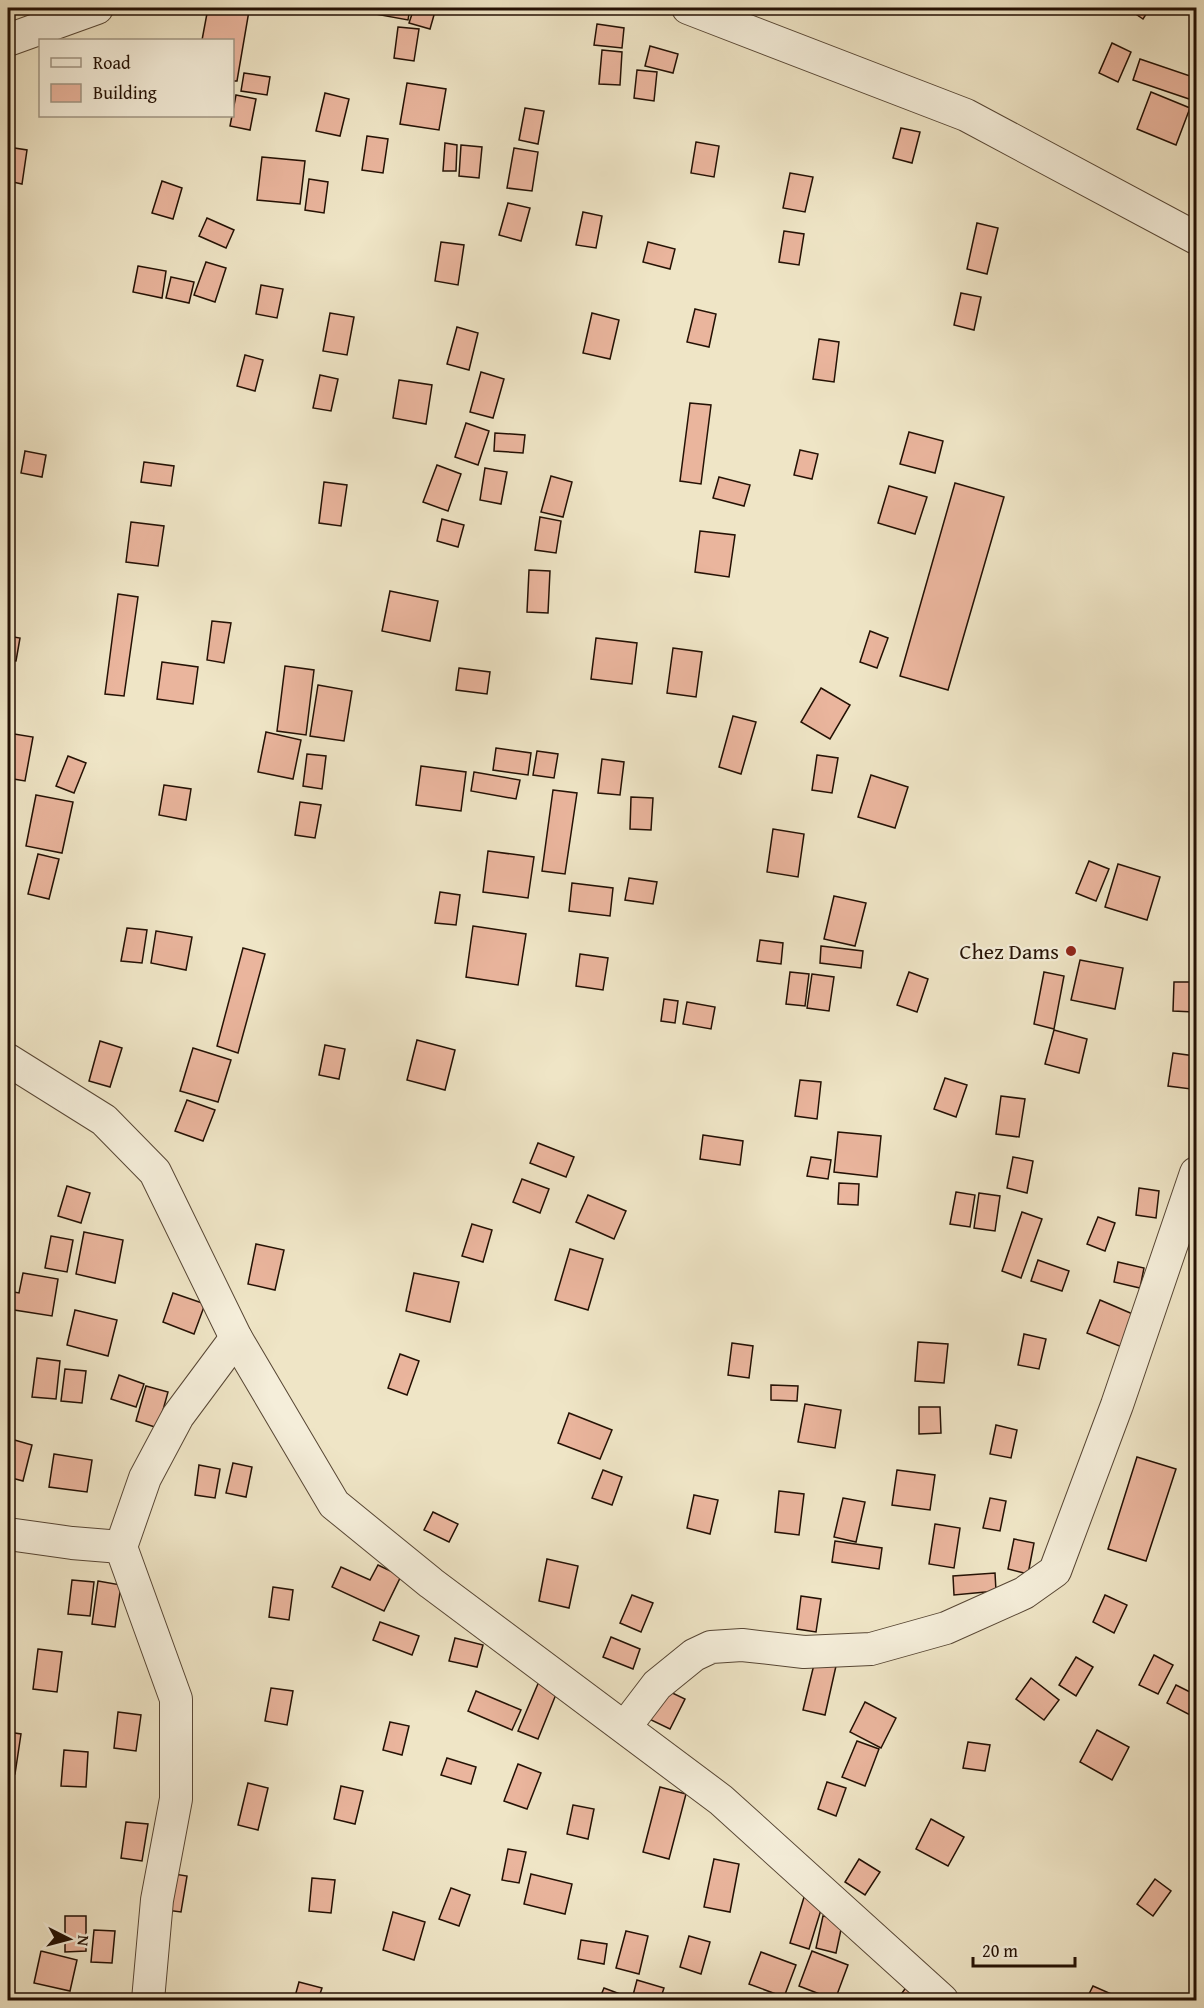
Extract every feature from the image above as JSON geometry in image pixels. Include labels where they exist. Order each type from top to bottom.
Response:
[{"type":"street","points":[[8,40],[98,8]]},
{"type":"street","points":[[688,8],[966,115],[1197,238]]},
{"type":"street","points":[[8,1060],[104,1120],[154,1172],[236,1338],[334,1504],[431,1583],[721,1800],[942,2001]]},
{"type":"street","points":[[625,1727],[657,1685],[694,1655],[711,1647],[742,1645],[804,1652],[871,1649],[946,1628],[1024,1593],[1055,1571],[1117,1405],[1197,1173]]},
{"type":"street","points":[[148,2001],[157,1900],[176,1799],[176,1699],[121,1547],[145,1478],[178,1416],[236,1338]]},
{"type":"street","points":[[8,1534],[121,1547]]},
{"type":"building","points":[[208,8],[249,11],[237,81],[234,81],[234,39],[202,39]]},
{"type":"building","points":[[376,8],[410,8],[408,20],[375,14]]},
{"type":"building","points":[[414,8],[436,8],[430,29],[409,23]]},
{"type":"building","points":[[1127,8],[1150,8],[1143,19]]},
{"type":"building","points":[[597,24],[624,28],[622,48],[594,45]]},
{"type":"building","points":[[398,27],[419,29],[414,61],[394,58]]},
{"type":"building","points":[[1112,43],[1131,52],[1118,82],[1099,73]]},
{"type":"building","points":[[650,46],[678,54],[673,73],[645,66]]},
{"type":"building","points":[[602,50],[622,52],[620,85],[599,84]]},
{"type":"building","points":[[1140,59],[1196,78],[1192,100],[1133,80]]},
{"type":"building","points":[[637,70],[657,72],[654,101],[634,98]]},
{"type":"building","points":[[244,73],[270,77],[267,95],[241,91]]},
{"type":"building","points":[[407,83],[446,89],[439,130],[400,124]]},
{"type":"building","points":[[1151,92],[1190,108],[1176,145],[1137,129]]},
{"type":"building","points":[[325,93],[349,99],[340,136],[316,131]]},
{"type":"building","points":[[236,95],[256,99],[250,130],[230,126],[232,117],[234,117]]},
{"type":"building","points":[[525,108],[544,111],[538,144],[519,140]]},
{"type":"building","points":[[901,128],[920,132],[912,163],[893,158]]},
{"type":"building","points":[[367,136],[388,139],[383,173],[362,170]]},
{"type":"building","points":[[696,142],[719,146],[714,177],[691,173]]},
{"type":"building","points":[[445,143],[457,145],[456,171],[443,171]]},
{"type":"building","points":[[461,145],[482,147],[479,178],[459,176]]},
{"type":"building","points":[[8,147],[27,150],[22,184],[8,181]]},
{"type":"building","points":[[514,148],[538,152],[532,191],[507,188]]},
{"type":"building","points":[[262,157],[305,161],[300,204],[257,200]]},
{"type":"building","points":[[790,173],[813,177],[805,212],[783,208]]},
{"type":"building","points":[[309,179],[328,182],[324,213],[305,210]]},
{"type":"building","points":[[162,181],[182,188],[173,219],[152,213]]},
{"type":"building","points":[[508,203],[530,208],[521,241],[499,235]]},
{"type":"building","points":[[583,212],[602,216],[596,248],[576,245]]},
{"type":"building","points":[[207,218],[234,230],[226,248],[199,236]]},
{"type":"building","points":[[977,223],[998,228],[987,274],[967,269]]},
{"type":"building","points":[[784,231],[804,234],[799,265],[779,262]]},
{"type":"building","points":[[441,242],[464,245],[458,285],[435,281]]},
{"type":"building","points":[[648,242],[675,249],[670,269],[643,262]]},
{"type":"building","points":[[206,262],[226,268],[215,302],[194,295]]},
{"type":"building","points":[[138,266],[166,271],[162,298],[133,292]]},
{"type":"building","points":[[171,277],[194,282],[189,303],[166,298]]},
{"type":"building","points":[[261,285],[283,289],[277,318],[256,314]]},
{"type":"building","points":[[961,293],[981,297],[974,330],[954,325]]},
{"type":"building","points":[[695,309],[716,314],[709,347],[687,342]]},
{"type":"building","points":[[330,313],[354,317],[347,355],[323,351]]},
{"type":"building","points":[[592,313],[619,320],[610,359],[583,353]]},
{"type":"building","points":[[457,327],[478,333],[469,370],[447,364]]},
{"type":"building","points":[[819,339],[839,342],[834,382],[813,379]]},
{"type":"building","points":[[245,355],[263,360],[255,391],[237,386]]},
{"type":"building","points":[[481,372],[504,379],[493,418],[470,412]]},
{"type":"building","points":[[320,375],[338,379],[331,411],[313,408]]},
{"type":"building","points":[[399,380],[432,385],[426,424],[393,418]]},
{"type":"building","points":[[690,403],[711,405],[701,484],[680,481]]},
{"type":"building","points":[[466,423],[489,431],[478,465],[455,457]]},
{"type":"building","points":[[909,432],[943,441],[935,473],[900,464]]},
{"type":"building","points":[[495,433],[525,435],[523,453],[494,451]]},
{"type":"building","points":[[800,450],[818,454],[812,479],[794,475]]},
{"type":"building","points":[[25,451],[46,455],[42,477],[21,473]]},
{"type":"building","points":[[144,462],[174,466],[171,486],[141,482]]},
{"type":"building","points":[[437,465],[461,474],[448,511],[423,502]]},
{"type":"building","points":[[485,468],[507,472],[501,504],[480,500]]},
{"type":"building","points":[[551,476],[572,482],[563,517],[541,512]]},
{"type":"building","points":[[719,477],[750,485],[744,506],[713,498]]},
{"type":"building","points":[[324,482],[347,485],[341,526],[319,523]]},
{"type":"building","points":[[955,483],[1004,497],[948,690],[900,676]]},
{"type":"building","points":[[889,486],[927,497],[915,534],[878,523]]},
{"type":"building","points":[[540,517],[561,521],[556,553],[535,550]]},
{"type":"building","points":[[442,519],[464,525],[458,547],[437,541]]},
{"type":"building","points":[[131,522],[164,526],[158,566],[126,562]]},
{"type":"building","points":[[700,531],[735,535],[729,577],[695,572]]},
{"type":"building","points":[[529,570],[550,571],[548,613],[527,612]]},
{"type":"building","points":[[390,591],[438,601],[430,641],[382,631]]},
{"type":"building","points":[[118,594],[138,597],[124,696],[105,694]]},
{"type":"building","points":[[212,621],[231,623],[224,663],[207,660]]},
{"type":"building","points":[[870,631],[888,638],[877,668],[860,662]]},
{"type":"building","points":[[8,636],[20,638],[16,661],[8,660]]},
{"type":"building","points":[[596,638],[637,643],[632,684],[591,679]]},
{"type":"building","points":[[673,648],[702,652],[696,697],[667,693]]},
{"type":"building","points":[[162,662],[198,667],[193,704],[157,699]]},
{"type":"building","points":[[285,666],[314,670],[306,735],[277,731]]},
{"type":"building","points":[[459,668],[490,672],[487,694],[456,690]]},
{"type":"building","points":[[318,685],[352,691],[344,741],[310,736]]},
{"type":"building","points":[[821,688],[850,705],[830,739],[801,722]]},
{"type":"building","points":[[733,716],[756,722],[741,774],[719,767]]},
{"type":"building","points":[[266,732],[301,740],[293,779],[258,772]]},
{"type":"building","points":[[8,733],[33,737],[25,781],[8,778]]},
{"type":"building","points":[[496,748],[531,753],[528,775],[493,770]]},
{"type":"building","points":[[537,751],[558,754],[554,778],[533,775]]},
{"type":"building","points":[[307,754],[326,756],[322,789],[303,786]]},
{"type":"building","points":[[817,755],[838,758],[832,793],[812,790]]},
{"type":"building","points":[[68,756],[86,763],[74,793],[56,786]]},
{"type":"building","points":[[602,759],[624,762],[620,795],[598,793]]},
{"type":"building","points":[[421,766],[466,772],[461,811],[416,805]]},
{"type":"building","points":[[474,772],[520,780],[516,799],[471,791]]},
{"type":"building","points":[[871,775],[908,787],[895,828],[858,817]]},
{"type":"building","points":[[164,785],[191,789],[186,820],[159,815]]},
{"type":"building","points":[[553,790],[577,793],[565,874],[542,871]]},
{"type":"building","points":[[36,795],[73,802],[62,853],[26,846]]},
{"type":"building","points":[[631,797],[653,798],[651,830],[630,829]]},
{"type":"building","points":[[300,802],[321,805],[315,838],[295,835]]},
{"type":"building","points":[[773,829],[804,834],[798,877],[767,872]]},
{"type":"building","points":[[488,851],[534,857],[528,898],[483,892]]},
{"type":"building","points":[[38,854],[59,859],[49,899],[28,894]]},
{"type":"building","points":[[1089,861],[1109,869],[1096,901],[1076,893]]},
{"type":"building","points":[[1118,864],[1160,877],[1147,920],[1105,907]]},
{"type":"building","points":[[629,878],[657,882],[653,904],[625,900]]},
{"type":"building","points":[[572,883],[613,888],[610,916],[569,911]]},
{"type":"building","points":[[440,892],[460,895],[456,925],[435,923]]},
{"type":"building","points":[[834,896],[866,903],[855,946],[824,939]]},
{"type":"building","points":[[473,926],[526,934],[518,985],[466,977]]},
{"type":"building","points":[[127,928],[147,930],[142,963],[121,961]]},
{"type":"building","points":[[156,931],[192,937],[186,970],[151,963]]},
{"type":"building","points":[[760,940],[783,943],[781,964],[757,961]]},
{"type":"building","points":[[821,946],[863,951],[861,968],[820,963]]},
{"type":"building","points":[[243,948],[265,954],[238,1053],[217,1046]]},
{"type":"building","points":[[580,954],[608,958],[603,990],[576,986]]},
{"type":"building","points":[[1080,960],[1123,968],[1115,1009],[1071,1000]]},
{"type":"building","points":[[790,972],[809,974],[805,1006],[786,1004]]},
{"type":"building","points":[[909,972],[928,979],[917,1012],[897,1005]]},
{"type":"building","points":[[1044,972],[1064,976],[1054,1029],[1034,1024]]},
{"type":"building","points":[[812,974],[834,977],[829,1011],[807,1008]]},
{"type":"building","points":[[1174,982],[1195,982],[1194,1012],[1173,1011]]},
{"type":"building","points":[[664,999],[678,1001],[675,1023],[661,1021]]},
{"type":"building","points":[[687,1002],[715,1007],[711,1029],[683,1024]]},
{"type":"building","points":[[1054,1030],[1087,1039],[1079,1073],[1045,1064]]},
{"type":"building","points":[[417,1040],[455,1050],[445,1090],[407,1080]]},
{"type":"building","points":[[100,1041],[122,1048],[110,1087],[89,1081]]},
{"type":"building","points":[[325,1045],[345,1049],[339,1079],[319,1075]]},
{"type":"building","points":[[193,1048],[231,1060],[218,1102],[180,1091]]},
{"type":"building","points":[[1173,1053],[1195,1056],[1191,1089],[1168,1086]]},
{"type":"building","points":[[945,1078],[967,1085],[956,1117],[934,1109]]},
{"type":"building","points":[[800,1080],[821,1082],[817,1119],[795,1116]]},
{"type":"building","points":[[1001,1096],[1025,1099],[1019,1137],[996,1134]]},
{"type":"building","points":[[187,1100],[215,1110],[203,1141],[175,1131]]},
{"type":"building","points":[[838,1132],[881,1136],[877,1177],[834,1172]]},
{"type":"building","points":[[703,1135],[743,1141],[740,1165],[700,1159]]},
{"type":"building","points":[[538,1143],[574,1157],[566,1177],[530,1163]]},
{"type":"building","points":[[811,1157],[831,1160],[828,1179],[807,1176]]},
{"type":"building","points":[[1013,1157],[1033,1161],[1027,1193],[1007,1188]]},
{"type":"building","points":[[522,1179],[549,1189],[540,1213],[513,1202]]},
{"type":"building","points":[[839,1183],[859,1184],[858,1205],[838,1204]]},
{"type":"building","points":[[67,1186],[90,1193],[81,1223],[58,1216]]},
{"type":"building","points":[[1139,1188],[1159,1191],[1156,1218],[1136,1215]]},
{"type":"building","points":[[956,1192],[975,1195],[970,1227],[950,1224]]},
{"type":"building","points":[[979,1193],[1000,1196],[995,1231],[974,1228]]},
{"type":"building","points":[[588,1195],[626,1211],[614,1239],[576,1222]]},
{"type":"building","points":[[1022,1212],[1042,1219],[1021,1278],[1002,1271]]},
{"type":"building","points":[[1098,1217],[1115,1223],[1105,1251],[1087,1244]]},
{"type":"building","points":[[472,1224],[492,1230],[483,1262],[462,1256]]},
{"type":"building","points":[[84,1232],[123,1240],[115,1283],[76,1274]]},
{"type":"building","points":[[51,1236],[73,1240],[67,1272],[45,1268]]},
{"type":"building","points":[[256,1244],[284,1250],[275,1290],[248,1284]]},
{"type":"building","points":[[570,1249],[603,1259],[588,1310],[555,1300]]},
{"type":"building","points":[[1038,1260],[1069,1271],[1062,1291],[1031,1281]]},
{"type":"building","points":[[1118,1262],[1144,1268],[1140,1288],[1114,1282]]},
{"type":"building","points":[[23,1273],[58,1279],[52,1316],[8,1309],[8,1291],[19,1293]]},
{"type":"building","points":[[414,1273],[459,1282],[450,1322],[406,1311]]},
{"type":"building","points":[[173,1293],[205,1304],[194,1334],[163,1322]]},
{"type":"building","points":[[1100,1300],[1135,1315],[1122,1347],[1087,1333]]},
{"type":"building","points":[[75,1310],[117,1320],[108,1356],[67,1345]]},
{"type":"building","points":[[1024,1334],[1046,1339],[1039,1369],[1018,1365]]},
{"type":"building","points":[[918,1342],[948,1344],[944,1383],[915,1381]]},
{"type":"building","points":[[732,1343],[753,1346],[749,1378],[728,1375]]},
{"type":"building","points":[[400,1354],[419,1361],[407,1395],[388,1388]]},
{"type":"building","points":[[37,1358],[60,1361],[56,1399],[32,1397]]},
{"type":"building","points":[[65,1369],[86,1371],[82,1403],[61,1401]]},
{"type":"building","points":[[119,1375],[144,1384],[136,1407],[111,1399]]},
{"type":"building","points":[[771,1385],[798,1386],[797,1401],[771,1400]]},
{"type":"building","points":[[146,1386],[168,1392],[158,1428],[136,1421]]},
{"type":"building","points":[[805,1404],[841,1410],[835,1448],[798,1442]]},
{"type":"building","points":[[919,1407],[940,1407],[941,1433],[919,1434]]},
{"type":"building","points":[[569,1413],[612,1430],[600,1459],[558,1443]]},
{"type":"building","points":[[996,1425],[1017,1430],[1011,1458],[990,1454]]},
{"type":"building","points":[[11,1439],[32,1445],[23,1481],[8,1477],[8,1453]]},
{"type":"building","points":[[54,1454],[92,1460],[87,1492],[49,1487]]},
{"type":"building","points":[[1137,1457],[1176,1469],[1146,1561],[1108,1549]]},
{"type":"building","points":[[233,1463],[252,1467],[246,1497],[226,1493]]},
{"type":"building","points":[[199,1465],[220,1469],[215,1498],[195,1495]]},
{"type":"building","points":[[603,1470],[622,1477],[612,1505],[592,1498]]},
{"type":"building","points":[[897,1470],[935,1475],[930,1510],[892,1505]]},
{"type":"building","points":[[779,1491],[804,1494],[799,1535],[775,1532]]},
{"type":"building","points":[[694,1495],[718,1500],[710,1534],[687,1528]]},
{"type":"building","points":[[843,1498],[865,1502],[856,1542],[834,1537]]},
{"type":"building","points":[[990,1498],[1006,1501],[1000,1531],[983,1528]]},
{"type":"building","points":[[433,1512],[458,1524],[449,1542],[424,1530]]},
{"type":"building","points":[[935,1524],[960,1528],[954,1568],[929,1564]]},
{"type":"building","points":[[1014,1539],[1034,1543],[1028,1574],[1008,1569]]},
{"type":"building","points":[[835,1541],[882,1548],[879,1569],[832,1562]]},
{"type":"building","points":[[547,1559],[578,1566],[569,1608],[539,1601]]},
{"type":"building","points":[[378,1565],[401,1576],[384,1611],[332,1587],[341,1567],[370,1580]]},
{"type":"building","points":[[995,1573],[996,1591],[954,1595],[953,1576]]},
{"type":"building","points":[[72,1580],[94,1582],[90,1616],[68,1614]]},
{"type":"building","points":[[98,1581],[121,1585],[115,1627],[92,1624]]},
{"type":"building","points":[[273,1587],[293,1590],[289,1620],[269,1617]]},
{"type":"building","points":[[632,1595],[653,1603],[641,1632],[620,1623]]},
{"type":"building","points":[[1105,1595],[1127,1605],[1114,1633],[1093,1622]]},
{"type":"building","points":[[801,1596],[821,1599],[816,1632],[797,1629]]},
{"type":"building","points":[[380,1622],[419,1636],[412,1655],[373,1640]]},
{"type":"building","points":[[611,1637],[640,1649],[633,1669],[603,1657]]},
{"type":"building","points":[[455,1638],[483,1645],[477,1667],[449,1661]]},
{"type":"building","points":[[38,1649],[62,1652],[57,1692],[33,1689]]},
{"type":"building","points":[[817,1652],[838,1657],[825,1715],[803,1710]]},
{"type":"building","points":[[1154,1655],[1173,1665],[1158,1694],[1139,1685]]},
{"type":"building","points":[[1076,1657],[1093,1667],[1076,1696],[1059,1685]]},
{"type":"building","points":[[1031,1678],[1059,1700],[1044,1720],[1016,1699]]},
{"type":"building","points":[[540,1679],[559,1687],[538,1739],[518,1731]]},
{"type":"building","points":[[1176,1685],[1196,1695],[1196,1708],[1192,1716],[1167,1703]]},
{"type":"building","points":[[271,1688],[293,1691],[287,1725],[265,1721]]},
{"type":"building","points":[[662,1688],[685,1699],[670,1729],[647,1718]]},
{"type":"building","points":[[476,1691],[521,1710],[512,1730],[468,1711]]},
{"type":"building","points":[[865,1702],[896,1718],[881,1748],[850,1732]]},
{"type":"building","points":[[118,1712],[141,1715],[136,1751],[114,1748]]},
{"type":"building","points":[[390,1722],[409,1726],[402,1755],[383,1750]]},
{"type":"building","points":[[1097,1730],[1129,1747],[1112,1780],[1080,1762]]},
{"type":"building","points":[[8,1732],[21,1734],[15,1774],[8,1773]]},
{"type":"building","points":[[857,1741],[879,1749],[865,1786],[842,1777]]},
{"type":"building","points":[[968,1742],[990,1745],[985,1771],[963,1768]]},
{"type":"building","points":[[64,1750],[88,1752],[86,1787],[61,1786]]},
{"type":"building","points":[[447,1758],[476,1767],[471,1784],[441,1775]]},
{"type":"building","points":[[518,1764],[541,1773],[527,1809],[504,1801]]},
{"type":"building","points":[[827,1782],[846,1788],[836,1816],[818,1809]]},
{"type":"building","points":[[248,1783],[268,1788],[258,1830],[238,1825]]},
{"type":"building","points":[[341,1786],[363,1791],[355,1824],[334,1819]]},
{"type":"building","points":[[660,1787],[686,1794],[669,1859],[643,1852]]},
{"type":"building","points":[[573,1805],[594,1809],[588,1839],[567,1834]]},
{"type":"building","points":[[931,1819],[964,1837],[948,1866],[916,1849]]},
{"type":"building","points":[[126,1822],[148,1824],[142,1861],[121,1858]]},
{"type":"building","points":[[508,1849],[526,1852],[519,1883],[502,1880]]},
{"type":"building","points":[[714,1859],[739,1864],[730,1912],[704,1907]]},
{"type":"building","points":[[859,1859],[880,1872],[865,1895],[845,1882]]},
{"type":"building","points":[[156,1871],[187,1876],[181,1912],[151,1908]]},
{"type":"building","points":[[531,1874],[572,1884],[565,1914],[524,1904]]},
{"type":"building","points":[[312,1878],[335,1880],[331,1913],[309,1911]]},
{"type":"building","points":[[1155,1879],[1171,1891],[1153,1916],[1137,1904]]},
{"type":"building","points":[[451,1888],[470,1895],[459,1926],[439,1919]]},
{"type":"building","points":[[805,1894],[824,1900],[809,1949],[790,1943]]},
{"type":"building","points":[[8,1906],[12,1907],[8,1933]]},
{"type":"building","points":[[393,1912],[425,1922],[414,1960],[383,1950]]},
{"type":"building","points":[[65,1916],[86,1916],[86,1951],[65,1952]]},
{"type":"building","points":[[823,1916],[843,1920],[836,1953],[816,1948]]},
{"type":"building","points":[[94,1930],[115,1931],[112,1963],[91,1962]]},
{"type":"building","points":[[626,1931],[648,1936],[639,1974],[616,1968]]},
{"type":"building","points":[[689,1936],[710,1942],[701,1974],[680,1967]]},
{"type":"building","points":[[581,1940],[607,1944],[604,1964],[578,1959]]},
{"type":"building","points":[[41,1951],[77,1960],[70,1991],[34,1983]]},
{"type":"building","points":[[812,1951],[848,1965],[835,2000],[799,1986]]},
{"type":"building","points":[[761,1952],[796,1965],[784,1997],[749,1984]]},
{"type":"building","points":[[912,1979],[942,2000],[897,2000]]},
{"type":"building","points":[[637,1980],[664,1988],[660,2000],[632,1999]]},
{"type":"building","points":[[299,1982],[322,1988],[318,2000],[294,2000]]},
{"type":"building","points":[[1093,1986],[1116,1996],[1114,2000],[1086,2000]]},
{"type":"building","points":[[604,1988],[628,1997],[627,2000],[599,2000]]},
{"type":"place","name":"Chez Dams","points":[[1071,951]]}]
